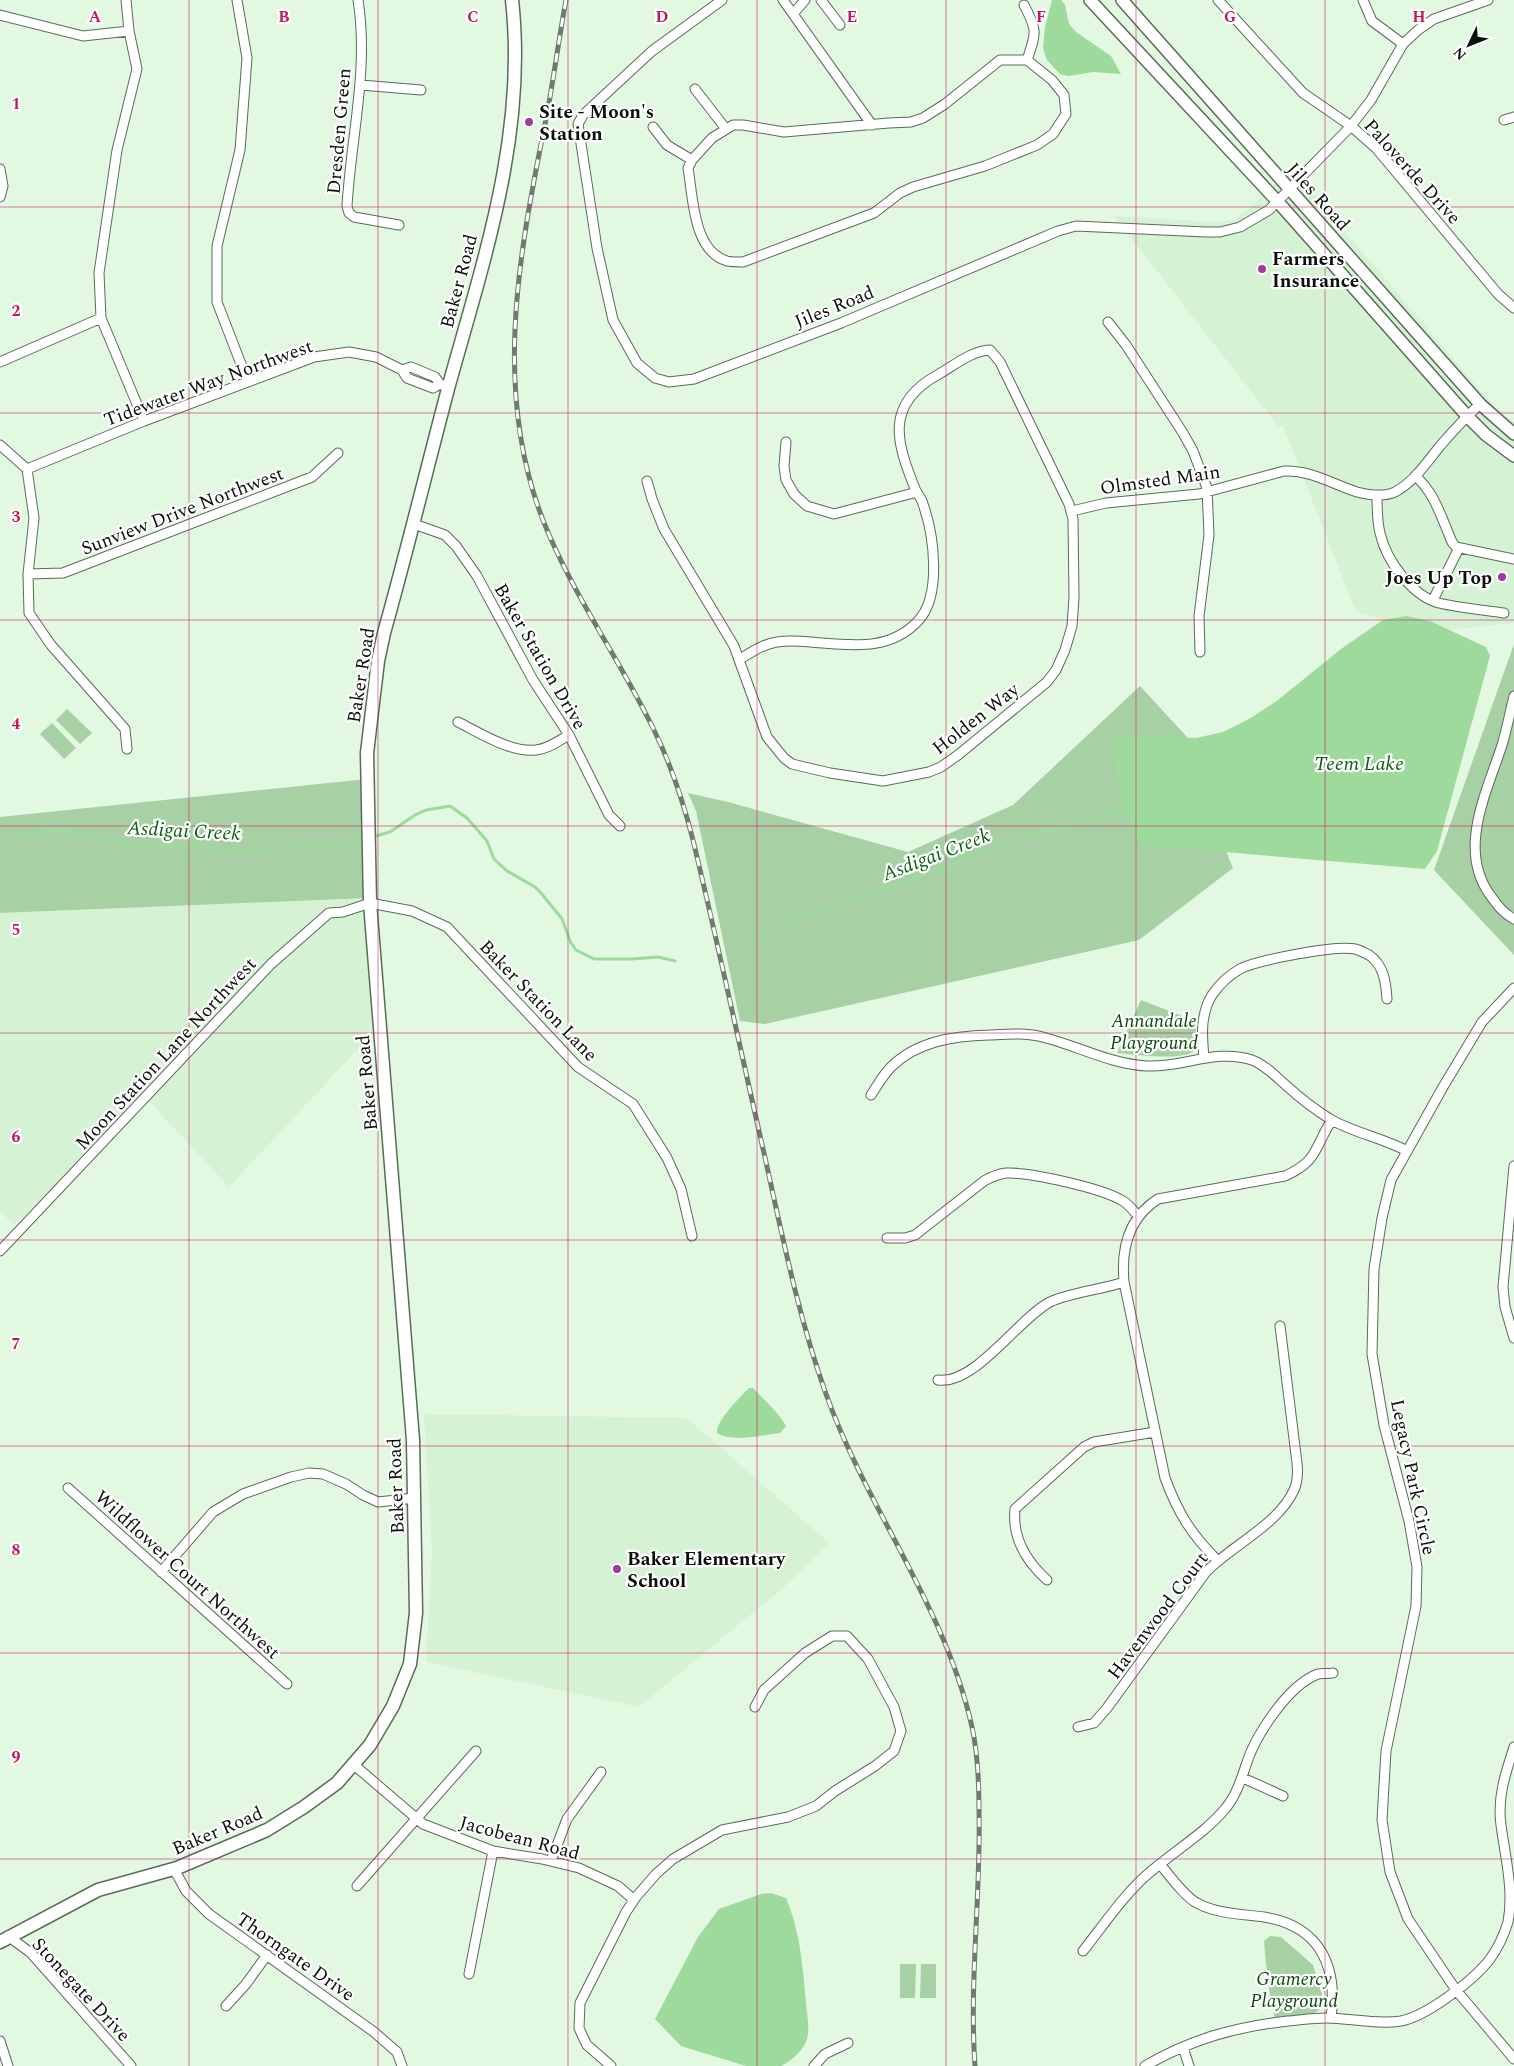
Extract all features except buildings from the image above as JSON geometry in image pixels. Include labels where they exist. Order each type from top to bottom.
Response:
[{"type":"main road","name":"Baker Road","points":[[4,1939],[98,1890],[174,1869],[268,1830],[337,1783],[370,1745],[393,1706],[410,1664],[416,1613],[412,1415],[370,903],[367,753],[378,661],[414,524],[445,386],[480,276],[501,185],[512,122],[516,52],[512,0]]},
{"type":"street","points":[[126,0],[128,31],[136,69],[117,150],[99,273],[101,318],[144,422]]},
{"type":"street","points":[[237,0],[247,58],[240,150],[217,246],[217,302],[248,382]]},
{"type":"street","name":"Dresden Green","points":[[358,0],[362,31],[361,85],[347,206],[349,213],[354,217],[399,225]]},
{"type":"street","name":"Jiles Road","points":[[722,0],[652,51],[583,115],[578,127],[597,248],[614,320],[636,363],[655,378],[669,382],[694,379],[841,323],[1058,231],[1076,226],[1092,226],[1220,232],[1240,227],[1254,220],[1278,202]]},
{"type":"street","points":[[783,0],[872,125]]},
{"type":"street","points":[[793,14],[805,0]]},
{"type":"street","points":[[821,0],[840,25]]},
{"type":"street","name":"Jiles Road","points":[[1090,0],[1278,202],[1467,416],[1486,435],[1514,456]]},
{"type":"street","name":"Jiles Road","points":[[1122,0],[1480,404],[1514,434]]},
{"type":"street","name":"Paloverde Drive","points":[[1218,0],[1299,89],[1350,126],[1376,148],[1498,294],[1514,308]]},
{"type":"street","points":[[1363,0],[1372,21],[1403,44]]},
{"type":"street","points":[[1278,202],[1350,126],[1371,100],[1403,44],[1434,19],[1488,0]]},
{"type":"street","points":[[1024,5],[1036,34],[1028,60]]},
{"type":"street","points":[[0,15],[83,36],[128,31]]},
{"type":"street","points":[[1000,60],[1028,60],[1052,80],[1064,95],[1066,114],[1052,134],[1037,145],[984,166],[913,187],[900,193],[874,213],[743,262],[726,261],[708,249],[700,237],[688,168],[692,160],[712,138],[733,125],[784,132],[872,125],[911,122],[923,118],[945,104],[1000,60]]},
{"type":"street","points":[[361,85],[421,90]]},
{"type":"street","points":[[695,89],[726,129]]},
{"type":"street","points":[[1504,120],[1514,117]]},
{"type":"street","points":[[653,127],[667,145],[692,160]]},
{"type":"street","points":[[0,169],[3,186],[0,198]]},
{"type":"street","points":[[0,362],[101,318]]},
{"type":"street","points":[[1108,322],[1183,433],[1193,451],[1208,491],[1208,549],[1199,616],[1200,652]]},
{"type":"street","name":"Holden Way","points":[[647,481],[664,529],[716,614],[740,659],[767,737],[774,748],[792,764],[830,773],[883,780],[929,772],[941,767],[958,755],[1047,682],[1056,670],[1065,650],[1072,626],[1074,597],[1072,511],[1009,379],[995,354],[990,350],[982,351],[959,362],[923,384],[905,402],[899,427],[901,449],[917,492]]},
{"type":"street","name":"Tidewater Way Northwest","points":[[27,469],[314,357],[349,352],[376,357],[402,370],[411,367],[435,377],[445,386]]},
{"type":"street","name":"Olmsted Main","points":[[1072,511],[1106,503],[1181,497],[1220,489],[1262,475],[1298,470],[1316,475],[1357,492],[1377,495],[1394,492],[1408,484],[1467,416],[1480,404]]},
{"type":"street","points":[[740,659],[757,648],[778,641],[883,643],[902,635],[912,627],[926,610],[934,578],[927,520],[923,503],[917,492],[834,514],[807,506],[794,494],[786,480],[784,466],[786,442]]},
{"type":"street","points":[[0,445],[27,469],[34,518],[28,574],[29,613],[51,645],[125,729],[127,748]]},
{"type":"street","name":"Sunview Drive Northwest","points":[[28,574],[63,573],[312,477],[338,453]]},
{"type":"street","points":[[1415,476],[1422,482],[1433,499],[1452,542],[1459,548],[1514,559]]},
{"type":"street","points":[[1377,495],[1378,524],[1382,542],[1408,583],[1432,600],[1504,613]]},
{"type":"street","name":"Baker Station Drive","points":[[414,524],[445,535],[456,546],[477,576],[533,680],[569,735],[609,815],[620,826]]},
{"type":"street","points":[[1432,600],[1459,548]]},
{"type":"street","points":[[1514,696],[1503,744],[1483,799],[1474,851],[1482,884],[1503,913],[1514,919]]},
{"type":"street","points":[[458,722],[507,746],[534,751],[545,748],[569,735]]},
{"type":"street","name":"Baker Station Lane","points":[[370,903],[412,912],[447,927],[578,1067],[633,1104],[667,1158],[681,1189],[692,1236]]},
{"type":"street","name":"Moon Station Lane Northwest","points":[[0,1251],[271,964],[329,913],[343,912],[370,903]]},
{"type":"street","points":[[1204,1058],[1203,1019],[1208,1004],[1213,994],[1223,982],[1242,968],[1324,950],[1354,949],[1370,956],[1379,966],[1386,984],[1387,999]]},
{"type":"street","name":"Legacy Park Circle","points":[[1514,988],[1482,1022],[1391,1180],[1382,1218],[1374,1269],[1372,1354],[1384,1425],[1409,1520],[1417,1567],[1416,1606],[1386,1751],[1382,1820],[1390,1872],[1408,1919],[1456,1990],[1514,2059]]},
{"type":"street","points":[[870,1095],[891,1067],[907,1055],[928,1044],[965,1036],[1013,1033],[1035,1036],[1116,1062],[1136,1066],[1150,1067],[1182,1064],[1204,1058],[1234,1056],[1255,1061],[1332,1120],[1407,1151]]},
{"type":"street","points":[[1217,1560],[1185,1524],[1165,1478],[1124,1282],[1123,1252],[1130,1230],[1138,1216],[1158,1199],[1285,1176],[1306,1164],[1318,1147],[1332,1120]]},
{"type":"street","points":[[1514,1166],[1503,1287],[1505,1307],[1514,1338]]},
{"type":"street","points":[[887,1238],[905,1238],[915,1235],[984,1181],[1004,1173],[1019,1173],[1040,1177],[1102,1192],[1124,1201],[1138,1216]]},
{"type":"street","points":[[938,1380],[945,1381],[966,1373],[1049,1302],[1124,1282]]},
{"type":"street","name":"Havenwood Court","points":[[1078,1727],[1094,1723],[1107,1708],[1178,1608],[1217,1560],[1276,1514],[1294,1491],[1298,1477],[1280,1326]]},
{"type":"street","points":[[1047,1580],[1036,1570],[1020,1549],[1014,1517],[1015,1508],[1084,1447],[1094,1442],[1155,1432]]},
{"type":"street","points":[[161,1572],[213,1512],[243,1494],[291,1477],[309,1473],[323,1474],[340,1480],[378,1502],[415,1498]]},
{"type":"street","name":"Wildflower Court Northwest","points":[[68,1488],[287,1684]]},
{"type":"street","points":[[611,2066],[587,2045],[579,2028],[580,2003],[634,1900],[656,1874],[673,1859],[722,1830],[788,1817],[816,1806],[894,1751],[901,1731],[894,1707],[878,1676],[868,1659],[847,1636],[832,1636],[805,1653],[764,1690],[755,1707]]},
{"type":"street","points":[[1082,1951],[1138,1884],[1226,1808],[1243,1778],[1246,1764],[1273,1714],[1301,1684],[1319,1674],[1333,1673]]},
{"type":"street","points":[[1145,2066],[1183,2047],[1225,2031],[1250,2026],[1331,2018],[1381,2022],[1402,2021],[1425,2012],[1469,1980],[1489,1960],[1498,1946],[1509,1920],[1512,1896],[1511,1877],[1500,1823],[1500,1800],[1504,1778],[1514,1747]]},
{"type":"street","points":[[357,1886],[476,1750]]},
{"type":"street","name":"Jacobean Road","points":[[353,1764],[416,1819],[442,1833],[493,1851],[579,1868],[618,1886],[634,1900]]},
{"type":"street","points":[[551,1861],[568,1820],[601,1772]]},
{"type":"street","points":[[1243,1778],[1283,1796]]},
{"type":"street","points":[[469,1974],[493,1851]]},
{"type":"street","points":[[1160,1864],[1194,1902],[1208,1909],[1282,1921],[1298,1929],[1318,1945],[1331,1976],[1334,1996],[1331,2018]]},
{"type":"street","name":"Thorngate Drive","points":[[174,1869],[186,1891],[209,1914],[391,2045],[397,2052],[402,2066]]},
{"type":"street","name":"Stonegate Drive","points":[[4,1939],[31,1953],[131,2066]]},
{"type":"street","points":[[226,2006],[257,1970],[267,1955]]},
{"type":"street","points":[[0,2041],[8,2066]]},
{"type":"street","points":[[814,2066],[825,2054],[848,2043]]},
{"type":"street","points":[[1183,2047],[1189,2066]]},
{"type":"shaded area","points":[[1291,168],[1485,396],[1505,416],[1514,422],[1514,623],[1428,632],[1356,612],[1283,426],[1278,426],[1114,216],[1215,222],[1233,220],[1246,212]]},
{"type":"shaded area","points":[[369,898],[372,1034],[229,1187],[147,1099],[14,1225],[0,1211],[0,913]]},
{"type":"shaded area","name":"Baker Elementary School","points":[[424,1414],[687,1418],[829,1543],[784,1587],[639,1707],[426,1662],[432,1550]]},
{"type":"green space","points":[[1514,644],[1514,955],[1434,870]]},
{"type":"green space","points":[[1140,686],[1187,737],[1155,803],[1212,818],[1233,868],[1139,940],[765,1024],[740,1021],[696,811],[688,793],[728,802],[908,852],[1013,805]]},
{"type":"green space","points":[[67,709],[92,733],[80,744],[56,720]]},
{"type":"green space","points":[[52,723],[76,748],[64,759],[40,734]]},
{"type":"green space","points":[[367,779],[369,898],[0,913],[0,817]]},
{"type":"green space","name":"Annandale Playground","points":[[1141,1000],[1195,1021],[1196,1048],[1191,1053],[1172,1056],[1117,1053]]},
{"type":"green space","name":"Gramercy Playground","points":[[1270,1936],[1281,1937],[1313,1965],[1322,1994],[1321,2009],[1314,2013],[1275,2019],[1264,1941]]},
{"type":"green space","points":[[900,1964],[916,1964],[915,1998],[900,1998]]},
{"type":"green space","points":[[921,1964],[936,1964],[936,1998],[920,1998]]},
{"type":"water","points":[[1052,0],[1061,0],[1065,5],[1069,24],[1076,32],[1111,56],[1121,74],[1093,72],[1069,76],[1060,74],[1047,60],[1043,48],[1045,27]]},
{"type":"water","name":"Teem Lake","points":[[1406,616],[1430,621],[1486,647],[1490,656],[1437,851],[1425,869],[1141,845],[1125,810],[1111,744],[1117,737],[1196,738],[1223,732],[1249,719],[1278,700],[1341,649],[1383,620]]},
{"type":"water","points":[[749,1388],[753,1388],[775,1411],[786,1426],[780,1433],[748,1438],[731,1438],[717,1433],[717,1428],[724,1416]]},
{"type":"water","points":[[771,1893],[786,1898],[798,1936],[808,2026],[808,2035],[803,2047],[793,2058],[781,2066],[746,2066],[681,2046],[655,2019],[698,1937],[719,1909],[761,1894]]},
{"type":"waterway","name":"Asdigai Creek","points":[[372,837],[390,832],[426,810],[450,806],[467,818],[487,841],[494,859],[507,871],[535,887],[541,893],[562,919],[571,943],[576,950],[594,959],[658,957],[675,961]]},
{"type":"waterway","name":"Asdigai Creek","points":[[761,939],[800,917],[817,914],[1024,837],[1091,819],[1126,807]]},
{"type":"waterway","name":"Asdigai Creek","points":[[0,839],[19,838],[60,830],[123,843],[237,850],[338,845],[366,839]]},
{"type":"railway","points":[[566,0],[550,100],[527,220],[520,273],[515,327],[515,380],[520,433],[531,485],[550,537],[574,586],[653,728],[676,783],[693,840],[791,1275],[816,1365],[843,1436],[862,1478],[925,1599],[944,1640],[960,1683],[974,1737],[978,1779],[979,1842],[973,2002],[975,2066]]},
{"type":"place","name":"Site - Moon's Station","points":[[529,122]]},
{"type":"place","name":"Farmers Insurance","points":[[1262,269]]},
{"type":"place","name":"Joes Up Top","points":[[1502,577]]},
{"type":"place","name":"Baker Elementary School","points":[[617,1569]]}]
